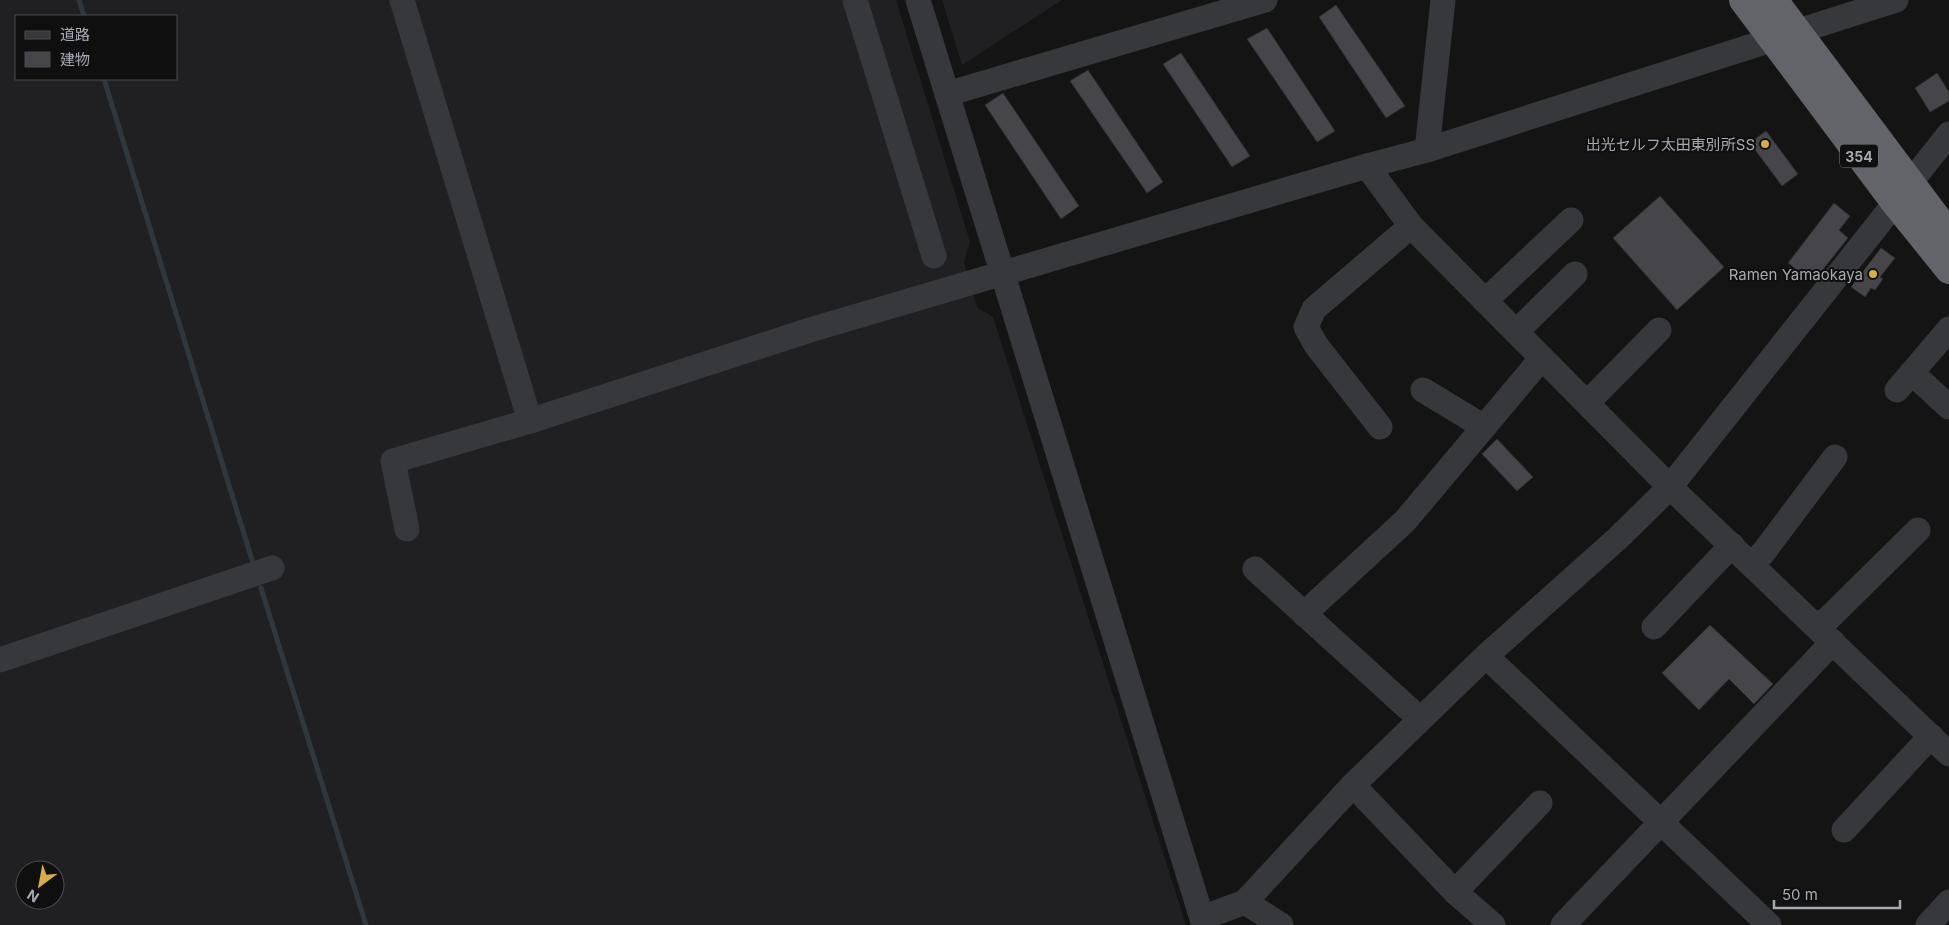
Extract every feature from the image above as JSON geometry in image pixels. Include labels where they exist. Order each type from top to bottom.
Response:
[{"type":"highway","name":"354","points":[[1743,0],[1784,36],[1902,193],[1949,270]]},
{"type":"highway","name":"354","points":[[1774,0],[1784,36]]},
{"type":"highway","name":"354","points":[[1902,193],[1949,234]]},
{"type":"street","points":[[402,0],[530,421]]},
{"type":"street","points":[[855,0],[934,256]]},
{"type":"street","points":[[918,0],[1203,921],[1245,902],[1353,784],[1486,656],[1617,539],[1670,487],[1949,134]]},
{"type":"street","points":[[947,94],[1265,0]]},
{"type":"street","points":[[1427,150],[1443,0]]},
{"type":"street","points":[[408,530],[393,461],[530,421],[810,330],[1427,150],[1896,0]]},
{"type":"street","points":[[1367,166],[1411,226],[1485,301],[1670,487],[1949,754]]},
{"type":"street","points":[[1485,301],[1571,220]]},
{"type":"street","points":[[1380,427],[1316,345],[1306,327],[1314,309],[1411,226]]},
{"type":"street","points":[[1516,332],[1575,274]]},
{"type":"street","points":[[1949,329],[1905,381],[1949,408]]},
{"type":"street","points":[[1587,403],[1659,330]]},
{"type":"street","points":[[1304,614],[1405,521],[1542,358]]},
{"type":"street","points":[[1423,390],[1484,427]]},
{"type":"street","points":[[1751,564],[1763,553],[1835,456]]},
{"type":"street","points":[[1562,925],[1660,822],[1825,634],[1828,618],[1918,530]]},
{"type":"street","points":[[1654,627],[1732,545]]},
{"type":"street","points":[[0,660],[272,568]]},
{"type":"street","points":[[1255,569],[1420,719]]},
{"type":"street","points":[[1486,656],[1769,925]]},
{"type":"street","points":[[1844,830],[1931,736]]},
{"type":"street","points":[[1353,784],[1455,892],[1492,925]]},
{"type":"street","points":[[1455,892],[1540,803]]},
{"type":"street","points":[[1245,902],[1281,925]]},
{"type":"street","points":[[1928,925],[1949,902]]},
{"type":"shaded area","points":[[0,0],[896,0],[970,242],[964,262],[969,284],[978,308],[993,317],[1186,925],[0,925]]},
{"type":"shaded area","points":[[942,0],[1062,0],[962,65]]},
{"type":"building","points":[[1336,5],[1405,106],[1386,118],[1319,17]]},
{"type":"building","points":[[1267,28],[1335,131],[1317,142],[1247,39]]},
{"type":"building","points":[[1181,53],[1250,156],[1232,167],[1163,64]]},
{"type":"building","points":[[1088,70],[1163,182],[1147,193],[1070,81]]},
{"type":"building","points":[[1937,73],[1949,92],[1949,101],[1930,112],[1915,88]]},
{"type":"building","points":[[1003,93],[1079,206],[1061,219],[985,105]]},
{"type":"building","points":[[1766,131],[1798,174],[1782,186],[1750,143]]},
{"type":"building","points":[[1660,196],[1724,267],[1677,310],[1613,238]]},
{"type":"building","points":[[1834,203],[1850,216],[1839,230],[1848,238],[1813,282],[1788,263]]},
{"type":"building","points":[[1881,248],[1895,258],[1880,277],[1883,279],[1875,290],[1871,288],[1865,297],[1851,287]]},
{"type":"building","points":[[1497,439],[1533,477],[1517,491],[1482,454]]},
{"type":"building","points":[[1710,625],[1773,684],[1754,704],[1729,679],[1699,710],[1662,673]]},
{"type":"waterway","points":[[79,0],[84,15]]},
{"type":"waterway","points":[[104,80],[252,560]]},
{"type":"waterway","points":[[261,588],[366,925]]},
{"type":"place","name":"出光セルフ太田東別所SS","points":[[1765,144]]},
{"type":"place","name":"Ramen Yamaokaya","points":[[1873,274]]}]
